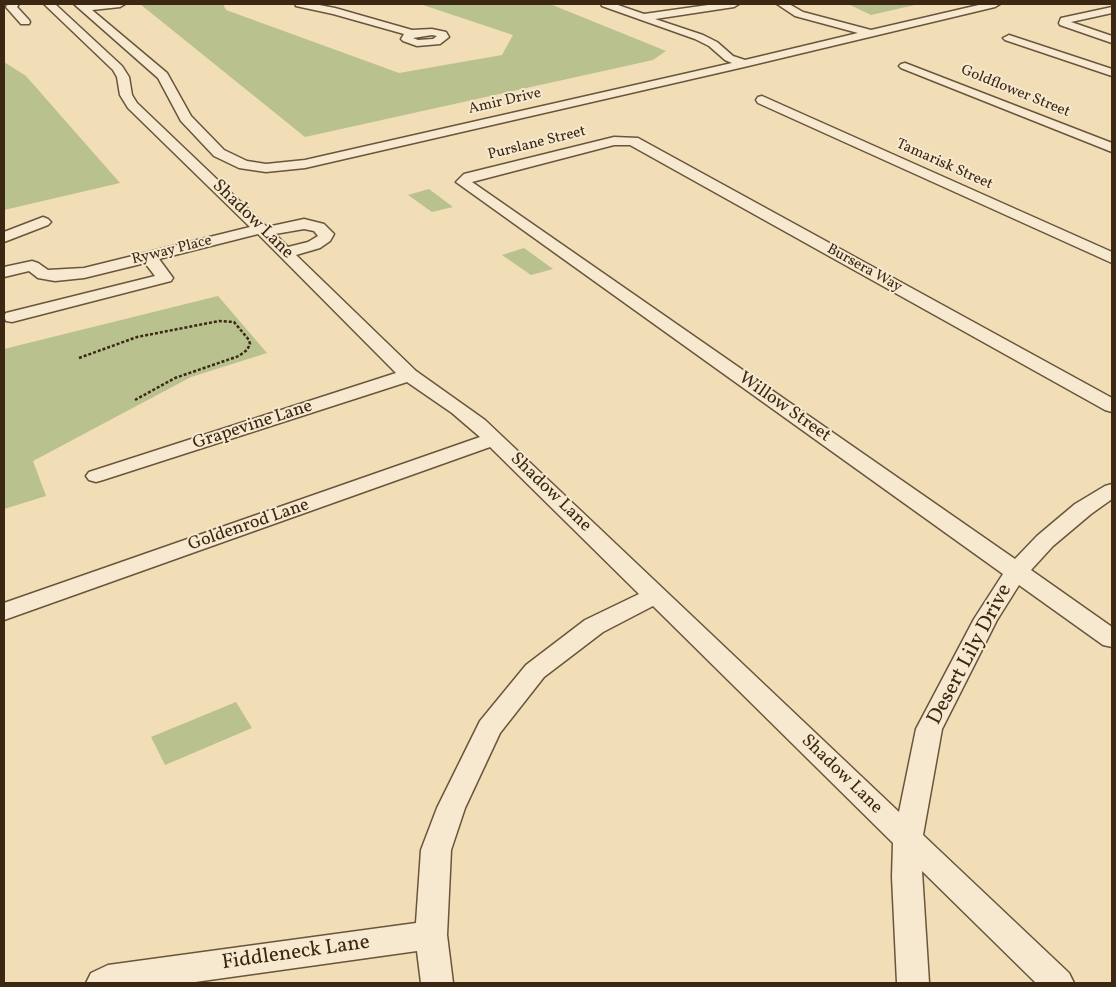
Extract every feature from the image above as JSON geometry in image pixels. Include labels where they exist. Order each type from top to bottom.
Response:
[{"type":"street","points":[[14,4],[12,7],[25,22]]},
{"type":"street","name":"Shadow Lane","points":[[49,4],[118,68],[123,77],[126,96],[132,105],[263,230],[409,375],[459,409],[494,439],[1058,983]]},
{"type":"street","points":[[81,6],[120,4]]},
{"type":"street","points":[[300,4],[335,11],[412,34]]},
{"type":"street","points":[[335,11],[353,4]]},
{"type":"street","points":[[606,4],[699,37],[713,44],[730,58],[744,64]]},
{"type":"street","points":[[641,18],[665,16],[734,4]]},
{"type":"street","points":[[782,4],[799,14],[871,34]]},
{"type":"street","name":"Amir Drive","points":[[81,6],[163,76],[186,118],[219,153],[244,165],[266,168],[304,164],[744,64],[995,4]]},
{"type":"street","points":[[1112,10],[1065,20],[1064,23],[1112,40]]},
{"type":"street","points":[[1009,38],[1112,73]]},
{"type":"street","name":"Goldflower Street","points":[[905,66],[1112,148]]},
{"type":"street","name":"Tamarisk Street","points":[[762,100],[1112,258]]},
{"type":"street","name":"Purslane Street","points":[[469,177],[614,141]]},
{"type":"street","name":"Bursera Way","points":[[614,141],[633,141],[1112,406]]},
{"type":"street","name":"Willow Street","points":[[469,177],[463,182],[1112,639]]},
{"type":"street","points":[[4,237],[43,222]]},
{"type":"street","name":"Ryway Place","points":[[4,272],[32,266],[44,275],[55,276],[84,273],[263,230],[304,224],[319,227],[326,234],[325,238],[314,245],[285,253]]},
{"type":"street","points":[[12,317],[165,278],[148,257]]},
{"type":"street","points":[[71,302],[84,273]]},
{"type":"street","name":"Grapevine Lane","points":[[96,476],[409,375]]},
{"type":"street","name":"Goldenrod Lane","points":[[4,612],[494,439]]},
{"type":"street","name":"Desert Lily Drive","points":[[913,983],[907,877],[908,840],[930,729],[986,619],[1016,571],[1045,541],[1082,508],[1112,490]]},
{"type":"street","points":[[437,983],[431,934],[436,850],[451,808],[489,728],[535,671],[594,626],[656,595]]},
{"type":"street","name":"Fiddleneck Lane","points":[[102,983],[108,980],[431,934]]},
{"type":"path","points":[[79,358],[137,337],[219,321],[234,322],[249,340],[250,344],[246,350],[238,356],[175,378],[134,400]]},
{"type":"green space","points":[[140,4],[223,4],[226,10],[399,73],[502,55],[513,35],[420,4],[550,4],[666,51],[653,60],[305,137]]},
{"type":"green space","points":[[848,4],[919,4],[871,15]]},
{"type":"green space","points":[[4,62],[26,76],[120,183],[4,210]]},
{"type":"green space","points":[[429,189],[453,207],[432,212],[408,195]]},
{"type":"green space","points":[[524,248],[553,269],[531,275],[502,255]]},
{"type":"green space","points":[[218,296],[267,353],[191,377],[33,461],[46,496],[4,509],[4,349]]},
{"type":"green space","points":[[236,702],[252,728],[165,765],[151,737]]}]
